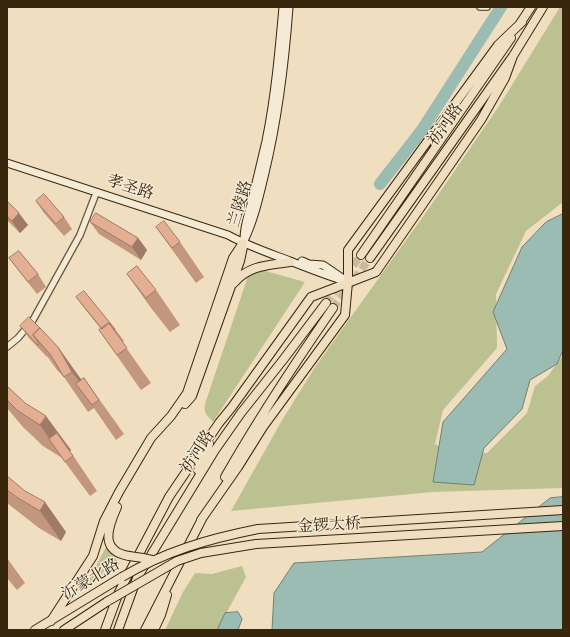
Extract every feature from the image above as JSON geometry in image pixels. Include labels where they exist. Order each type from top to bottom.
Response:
[{"type":"main road","name":"兰陵路","points":[[243,243],[244,227],[260,166],[271,108],[283,7]]},
{"type":"main road","name":"兰陵路","points":[[243,243],[257,209],[273,139],[283,75],[289,7]]},
{"type":"main road","name":"祊河路","points":[[361,255],[456,119],[531,7]]},
{"type":"main road","name":"祊河路","points":[[370,258],[513,56],[543,7]]},
{"type":"main road","points":[[201,520],[238,468],[263,428],[345,316],[348,282],[348,250],[498,45],[522,22]]},
{"type":"main road","points":[[105,630],[119,592],[169,497],[219,423],[311,297],[376,272],[480,120],[505,78],[513,56]]},
{"type":"main road","name":"孝圣路","points":[[7,163],[228,235],[243,243],[261,246],[309,264],[323,265],[348,282]]},
{"type":"main road","name":"孝圣路","points":[[7,167],[243,243],[290,262],[348,282]]},
{"type":"main road","points":[[152,560],[119,554],[112,548],[109,538],[109,525],[120,500],[154,439],[192,396],[240,261],[243,243]]},
{"type":"main road","points":[[51,620],[93,556],[104,521],[119,492],[151,438],[174,412],[187,392],[233,258],[243,243]]},
{"type":"main road","points":[[230,289],[240,276],[256,268],[290,262]]},
{"type":"main road","name":"祊河路","points":[[118,630],[138,578],[215,450],[241,413],[326,304]]},
{"type":"main road","points":[[145,630],[201,520],[252,430],[291,369],[333,308]]},
{"type":"main road","points":[[184,501],[219,423]]},
{"type":"main road","name":"金锣大桥","points":[[161,556],[196,543],[258,530],[563,510]]},
{"type":"main road","name":"金锣大桥","points":[[108,601],[177,561],[225,548],[256,544],[563,526]]},
{"type":"main road","name":"沂蒙北路","points":[[35,630],[122,577],[161,556]]},
{"type":"main road","points":[[154,630],[175,570]]},
{"type":"main road","points":[[113,630],[138,578]]},
{"type":"main road","name":"沂蒙北路","points":[[64,630],[108,601]]},
{"type":"street","points":[[480,7],[487,7]]},
{"type":"street","points":[[7,347],[18,338],[33,320],[80,235],[95,196]]},
{"type":"green space","points":[[560,7],[563,7],[563,202],[526,231],[496,294],[497,348],[443,410],[435,444],[454,454],[487,453],[527,413],[535,386],[548,376],[563,355],[563,488],[433,492],[231,511],[281,422],[315,367],[427,211],[499,106]]},
{"type":"green space","points":[[262,270],[305,282],[213,422],[205,412],[205,404],[248,276]]},
{"type":"green space","points":[[106,547],[120,564],[86,585]]},
{"type":"green space","points":[[242,566],[246,577],[217,630],[165,630],[183,592],[195,573],[212,574]]},
{"type":"water","points":[[563,214],[563,350],[557,364],[530,380],[522,409],[484,448],[474,485],[433,482],[443,422],[507,349],[493,312],[522,247],[546,222]]},
{"type":"water","points":[[563,497],[563,630],[272,630],[274,593],[294,563],[482,552],[550,498]]},
{"type":"water","points":[[238,612],[242,619],[238,630],[217,630],[225,613]]},
{"type":"building","points":[[44,194],[64,217],[56,224],[36,201]]},
{"type":"building","points":[[7,201],[19,213],[12,221],[7,216]]},
{"type":"building","points":[[96,213],[138,238],[132,247],[90,222]]},
{"type":"building","points":[[164,221],[180,242],[172,248],[156,227]]},
{"type":"building","points":[[19,251],[38,274],[28,282],[9,258]]},
{"type":"building","points":[[137,266],[156,290],[146,298],[127,274]]},
{"type":"building","points":[[84,291],[115,329],[114,330],[109,323],[102,329],[76,297]]},
{"type":"building","points":[[29,317],[40,328],[33,335],[39,344],[38,345],[20,326]]},
{"type":"building","points":[[109,323],[127,348],[117,355],[99,330]]},
{"type":"building","points":[[40,328],[58,347],[72,372],[64,377],[50,354],[33,335]]},
{"type":"building","points":[[84,378],[99,400],[92,405],[76,384]]},
{"type":"building","points":[[7,386],[25,403],[46,416],[40,425],[18,411],[7,400]]},
{"type":"building","points":[[57,433],[73,456],[65,462],[49,439]]},
{"type":"building","points":[[7,476],[25,491],[45,502],[40,511],[7,490]]},
{"type":"waterway","points":[[380,184],[422,130],[501,7]]},
{"type":"tunnel","points":[[346,275],[361,255]]},
{"type":"tunnel","points":[[333,308],[370,258]]},
{"type":"tunnel","points":[[326,303],[339,285]]}]
